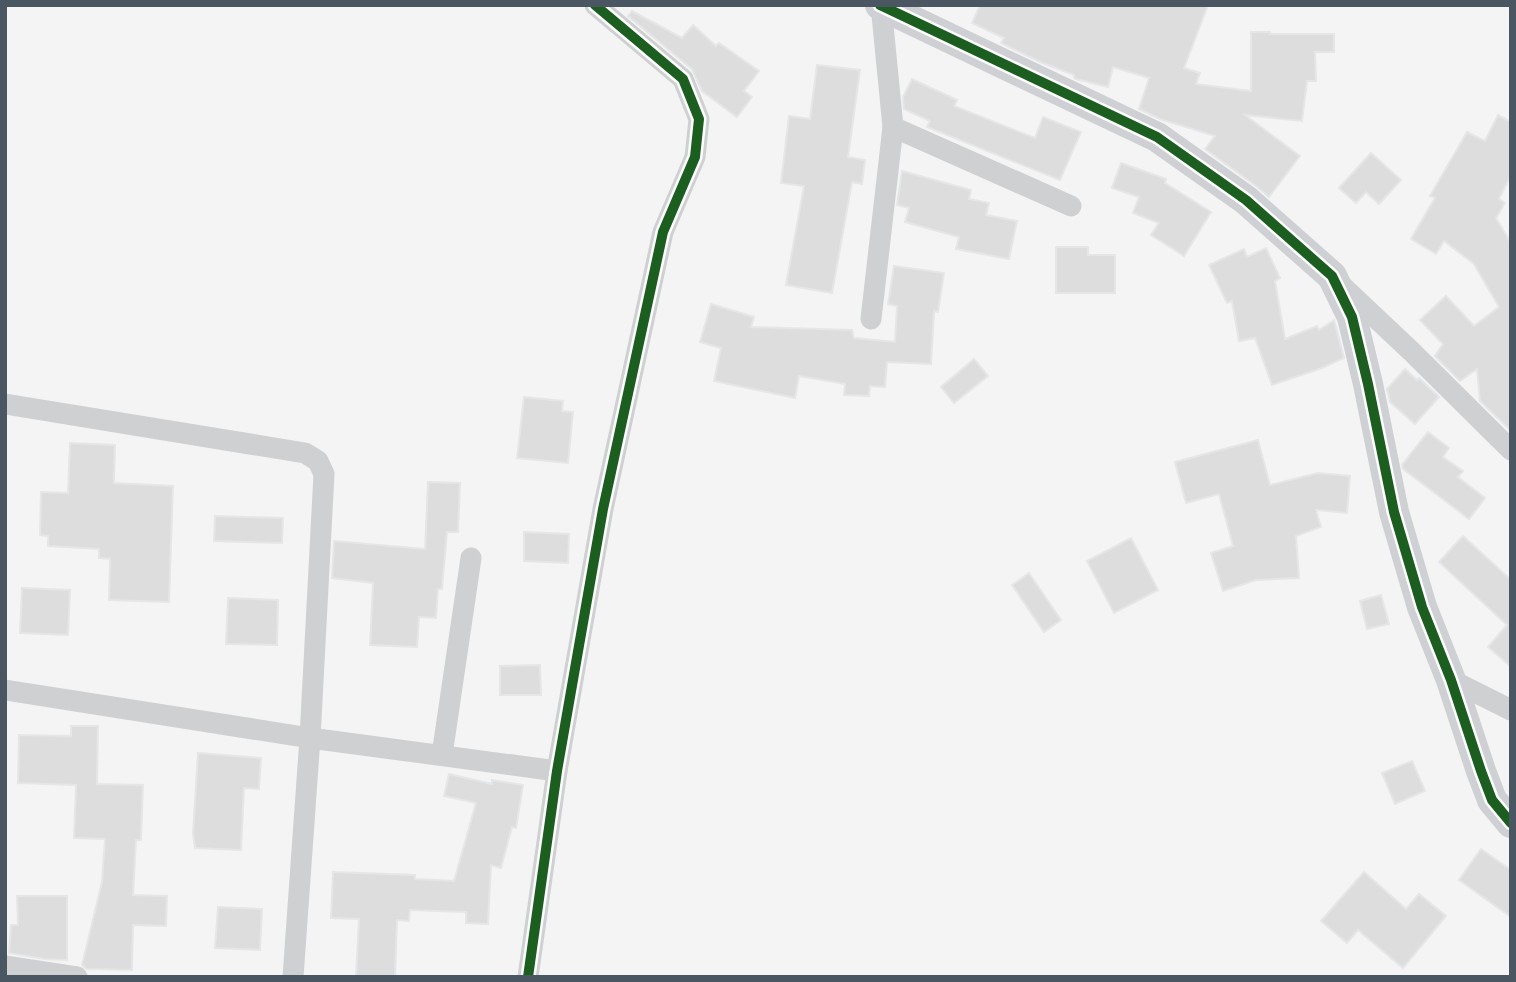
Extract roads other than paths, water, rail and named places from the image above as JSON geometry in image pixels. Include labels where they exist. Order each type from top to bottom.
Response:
[{"type":"street","points":[[528,977],[557,771],[603,509],[663,232],[695,157],[699,119],[683,79],[595,5]]},
{"type":"street","points":[[871,319],[893,127],[881,5]]},
{"type":"street","points":[[881,5],[1157,137],[1247,200],[1332,276],[1511,450]]},
{"type":"street","points":[[893,127],[1071,206]]},
{"type":"street","points":[[1332,276],[1352,317],[1394,512],[1422,607],[1451,680],[1480,771],[1492,800],[1511,823]]},
{"type":"street","points":[[5,404],[305,453],[318,461],[324,474],[310,737],[293,977]]},
{"type":"street","points":[[442,755],[471,558]]},
{"type":"street","points":[[1451,680],[1511,710]]},
{"type":"street","points":[[5,690],[310,737],[557,771]]},
{"type":"street","points":[[5,966],[78,977]]}]
